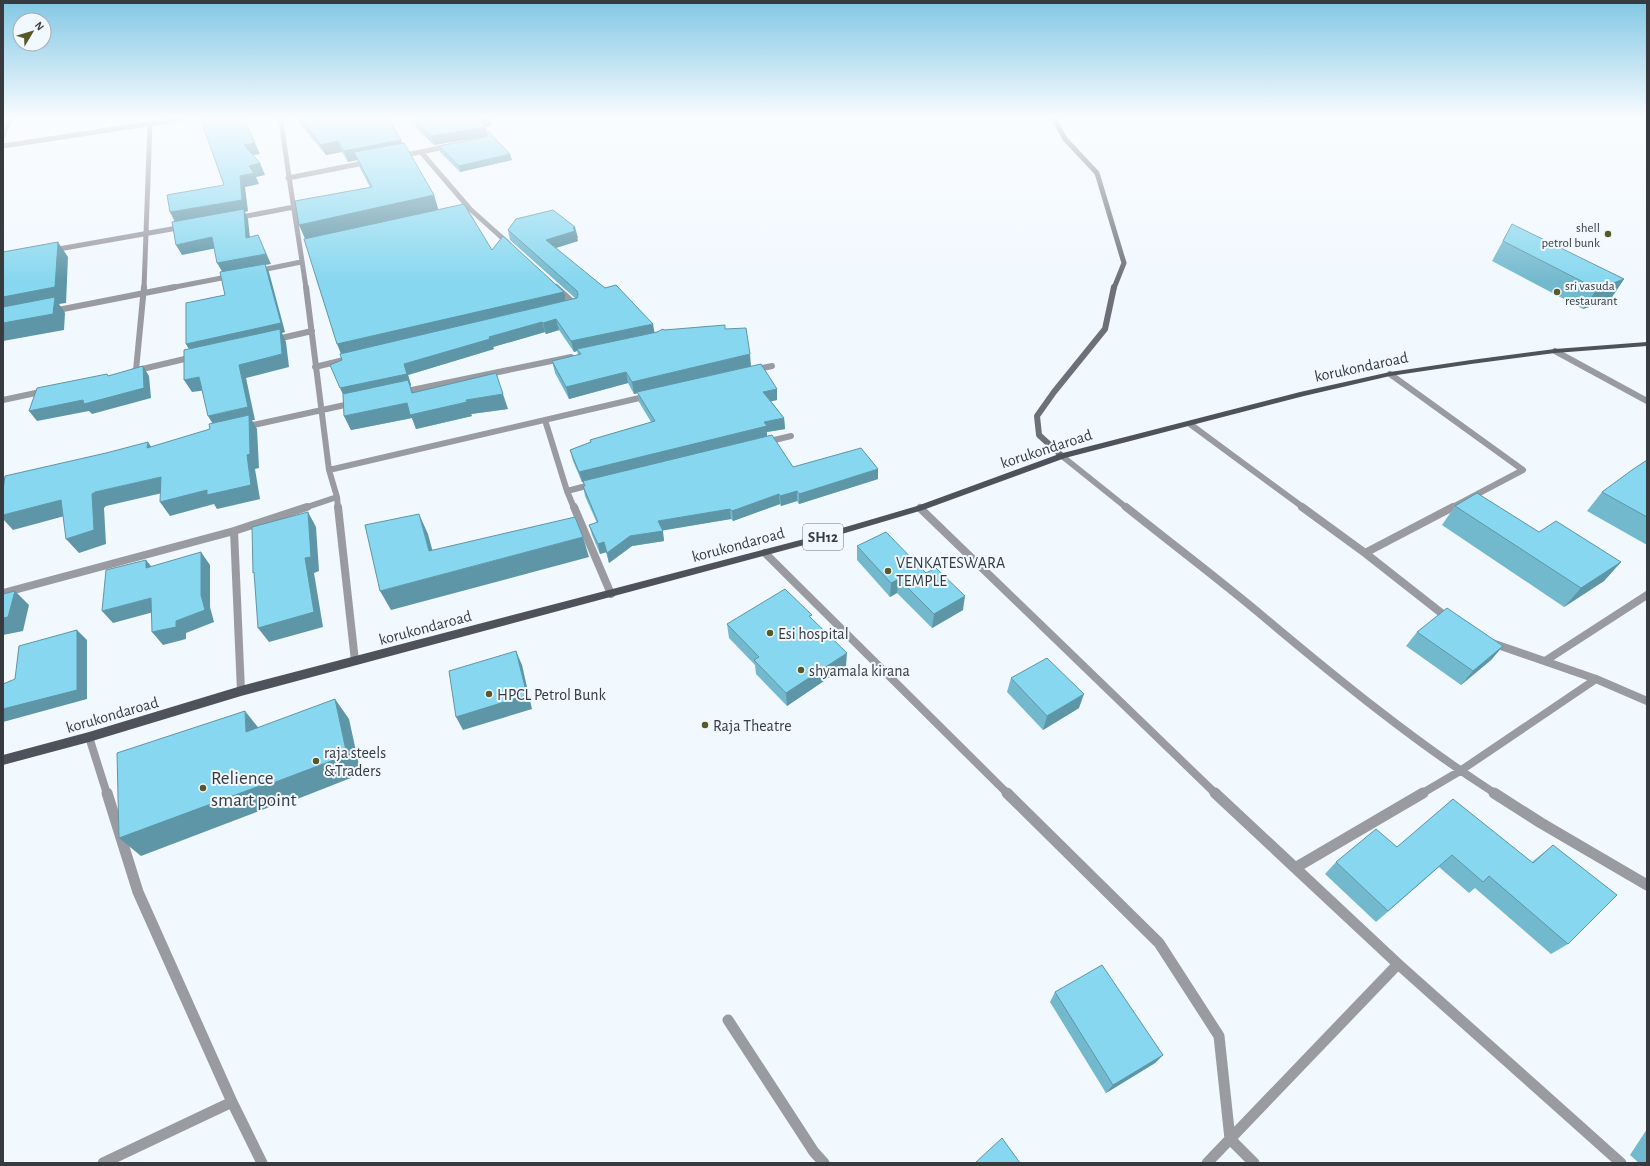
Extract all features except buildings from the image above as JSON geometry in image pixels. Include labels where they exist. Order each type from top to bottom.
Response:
[{"type":"main road","points":[[1062,456],[1039,435],[1038,416],[1054,392],[1105,329],[1114,288],[1124,263],[1097,173]]},
{"type":"main road","name":"korukondaroad","points":[[3,760],[89,737],[241,691],[765,553],[920,508],[1062,456],[1303,394],[1390,374],[1556,350],[1647,344]]},
{"type":"street","points":[[136,370],[144,293],[148,173]]},
{"type":"street","points":[[287,173],[294,207],[312,331],[315,367],[329,470],[337,497],[355,661]]},
{"type":"street","points":[[288,178],[311,173]]},
{"type":"street","points":[[439,173],[470,209],[512,247]]},
{"type":"street","points":[[232,219],[294,207]]},
{"type":"street","points":[[463,211],[470,209]]},
{"type":"street","points":[[48,251],[193,226]]},
{"type":"street","points":[[300,247],[308,246]]},
{"type":"street","points":[[254,272],[301,262]]},
{"type":"street","points":[[48,312],[238,275]]},
{"type":"street","points":[[553,284],[576,305],[569,307]]},
{"type":"street","points":[[266,341],[312,331]]},
{"type":"street","points":[[1556,350],[1647,401]]},
{"type":"street","points":[[392,395],[580,355]]},
{"type":"street","points":[[128,372],[197,356]]},
{"type":"street","points":[[315,367],[361,356]]},
{"type":"street","points":[[749,371],[772,366]]},
{"type":"street","points":[[1365,553],[1522,470],[1390,374]]},
{"type":"street","points":[[3,400],[55,388]]},
{"type":"street","points":[[329,470],[658,393]]},
{"type":"street","points":[[236,429],[360,401]]},
{"type":"street","points":[[545,420],[567,491],[611,594]]},
{"type":"street","points":[[1190,424],[1365,553],[1459,627]]},
{"type":"street","points":[[760,443],[791,436]]},
{"type":"street","points":[[1062,456],[1264,617],[1326,669],[1460,771],[1541,823],[1647,885]]},
{"type":"street","points":[[567,491],[598,483]]},
{"type":"street","points":[[3,593],[234,531],[337,497]]},
{"type":"street","points":[[920,508],[1191,771],[1398,964],[1621,1163]]},
{"type":"street","points":[[234,531],[241,691]]},
{"type":"street","points":[[765,553],[1159,942],[1219,1036],[1230,1139],[1254,1163]]},
{"type":"street","points":[[1545,661],[1647,595]]},
{"type":"street","points":[[1486,641],[1596,679],[1647,701]]},
{"type":"street","points":[[1295,868],[1460,771],[1596,679]]},
{"type":"street","points":[[89,737],[138,892],[232,1102],[262,1163]]},
{"type":"street","points":[[1208,1163],[1398,964]]},
{"type":"street","points":[[728,1020],[814,1152],[824,1163]]},
{"type":"street","points":[[103,1163],[232,1102]]},
{"type":"place","name":"shell petrol bunk","points":[[1608,234]]},
{"type":"place","name":"sri vasuda restaurant","points":[[1557,292]]},
{"type":"place","name":"VENKATESWARA TEMPLE","points":[[888,571]]},
{"type":"place","name":"Esi hospital","points":[[770,633]]},
{"type":"place","name":"shyamala kirana","points":[[801,670]]},
{"type":"place","name":"HPCL Petrol Bunk","points":[[489,694]]},
{"type":"place","name":"Raja Theatre","points":[[705,725]]},
{"type":"place","name":"raja steels &Traders","points":[[316,761]]},
{"type":"place","name":"Relience smart point","points":[[203,788]]}]
